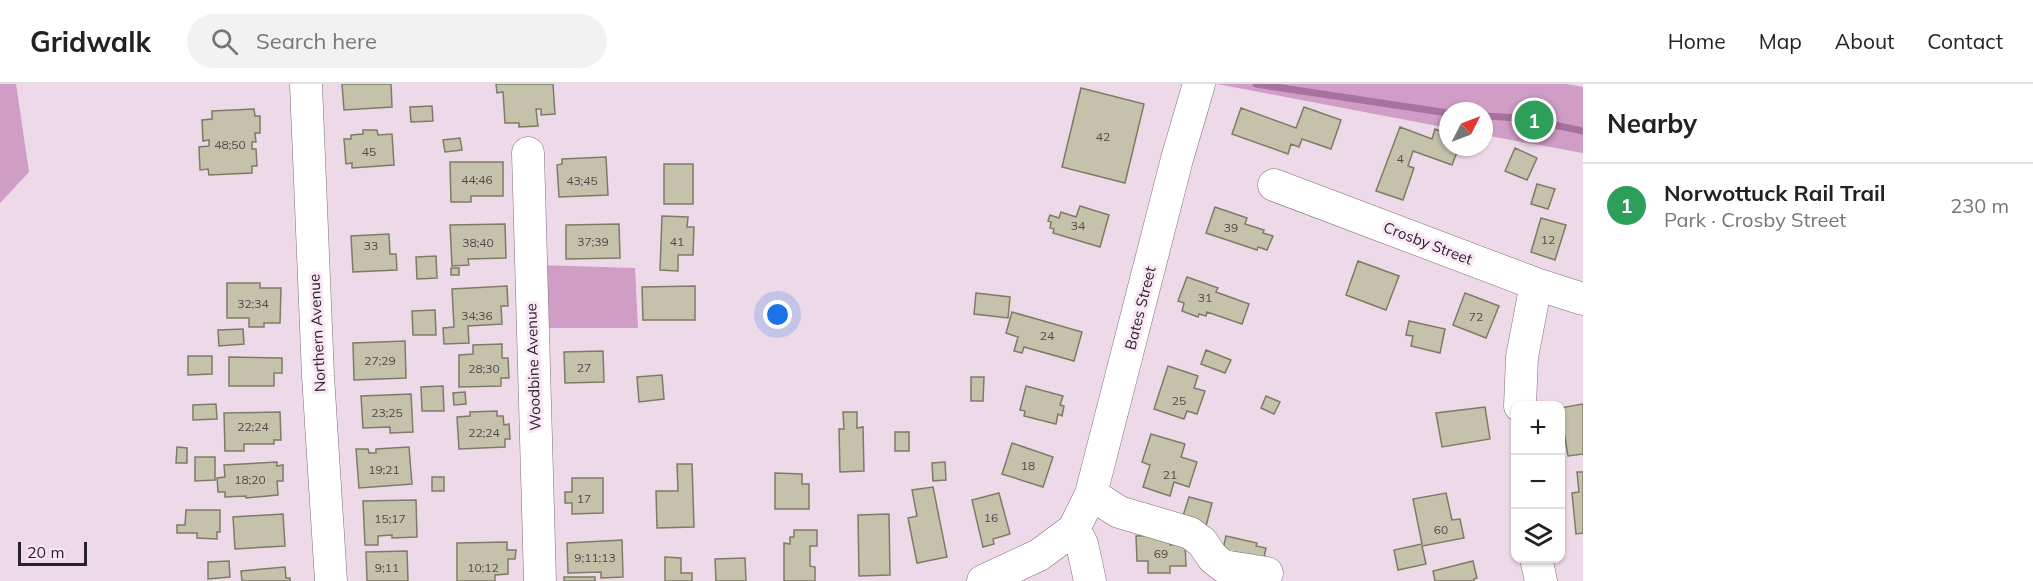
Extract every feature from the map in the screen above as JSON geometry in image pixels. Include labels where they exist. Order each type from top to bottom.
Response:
[{"type":"street","name":"Northern Avenue","points":[[306,84],[318,376],[331,581]]},
{"type":"street","name":"Bates Street","points":[[1074,529],[1091,494],[1199,84]]},
{"type":"street","name":"Woodbine Avenue","points":[[528,153],[540,581]]},
{"type":"street","name":"Crosby Street","points":[[1274,185],[1536,284],[1583,299]]},
{"type":"street","points":[[1520,401],[1522,357],[1536,284]]},
{"type":"street","points":[[1091,494],[1119,512],[1190,533],[1202,542],[1213,558],[1223,566],[1267,573]]},
{"type":"street","points":[[983,581],[1039,555],[1074,529],[1082,544],[1090,581]]},
{"type":"street","points":[[1537,563],[1541,581]]},
{"type":"shaded area","points":[[0,84],[16,84],[29,172],[0,203]]},
{"type":"shaded area","points":[[1217,84],[1566,84],[1583,87],[1583,153],[1493,137],[1493,102],[1439,102],[1439,126]]},
{"type":"shaded area","points":[[539,265],[635,268],[638,328],[542,328]]},
{"type":"building","points":[[342,84],[391,84],[392,107],[344,110]]},
{"type":"building","points":[[496,84],[553,84],[555,114],[541,115],[541,109],[536,109],[538,126],[519,127],[519,123],[505,123],[503,92],[497,93]]},
{"type":"building","points":[[1081,88],[1144,104],[1125,183],[1062,167]]},
{"type":"building","points":[[432,106],[433,121],[411,122],[410,107]]},
{"type":"building","points":[[1304,107],[1341,120],[1331,149],[1302,139],[1299,147],[1291,144],[1288,154],[1232,134],[1241,108],[1296,128]]},
{"type":"building","points":[[254,109],[255,116],[260,116],[260,133],[255,133],[256,142],[252,142],[252,149],[256,149],[257,166],[252,166],[252,173],[209,175],[208,169],[200,170],[199,147],[209,146],[209,140],[203,141],[202,120],[212,119],[212,111]]},
{"type":"building","points":[[1400,127],[1432,139],[1435,129],[1439,131],[1439,156],[1456,156],[1452,165],[1413,151],[1408,166],[1414,168],[1403,200],[1376,191]]},
{"type":"building","points":[[363,130],[377,130],[378,135],[392,134],[394,165],[352,168],[352,163],[346,164],[344,139],[351,139],[351,135],[363,134]]},
{"type":"building","points":[[460,138],[462,150],[445,152],[443,140]]},
{"type":"building","points":[[1515,148],[1537,158],[1527,180],[1505,171]]},
{"type":"building","points":[[606,157],[608,195],[559,197],[557,165],[562,164],[562,159]]},
{"type":"building","points":[[450,162],[503,162],[503,196],[471,196],[471,202],[451,202]]},
{"type":"building","points":[[664,164],[693,164],[693,204],[664,204]]},
{"type":"building","points":[[1537,184],[1555,189],[1548,209],[1531,204]]},
{"type":"building","points":[[1080,206],[1109,215],[1100,247],[1053,233],[1054,229],[1050,228],[1051,222],[1048,221],[1050,215],[1059,218],[1061,212],[1076,217]]},
{"type":"building","points":[[1215,207],[1247,218],[1245,224],[1264,230],[1263,233],[1273,236],[1267,250],[1258,247],[1257,250],[1206,233]]},
{"type":"building","points":[[662,216],[688,217],[687,227],[694,227],[693,255],[678,255],[678,271],[660,270]]},
{"type":"building","points":[[1541,218],[1566,225],[1555,260],[1531,252]]},
{"type":"building","points":[[505,224],[506,258],[468,259],[469,265],[452,266],[450,225]]},
{"type":"building","points":[[619,224],[620,258],[566,259],[566,225]]},
{"type":"building","points":[[389,234],[390,254],[396,254],[397,270],[353,272],[351,236]]},
{"type":"building","points":[[436,256],[437,278],[417,279],[416,257]]},
{"type":"building","points":[[1358,261],[1399,276],[1386,310],[1346,295]]},
{"type":"building","points":[[451,268],[459,268],[459,275],[451,275]]},
{"type":"building","points":[[1187,277],[1218,288],[1216,292],[1249,304],[1242,324],[1207,312],[1206,316],[1199,314],[1198,317],[1182,311],[1184,303],[1178,301]]},
{"type":"building","points":[[227,283],[260,283],[260,288],[281,288],[280,323],[264,323],[264,327],[249,327],[249,318],[227,318]]},
{"type":"building","points":[[507,286],[508,306],[501,306],[502,324],[468,326],[469,343],[444,344],[443,328],[454,327],[452,289]]},
{"type":"building","points":[[695,286],[695,320],[643,320],[642,287]]},
{"type":"building","points":[[976,293],[1010,297],[1008,318],[974,314]]},
{"type":"building","points":[[1465,293],[1499,306],[1486,338],[1453,325]]},
{"type":"building","points":[[435,310],[436,335],[413,335],[412,311]]},
{"type":"building","points":[[1012,312],[1082,332],[1074,361],[1024,347],[1022,353],[1014,351],[1018,337],[1006,333]]},
{"type":"building","points":[[1409,321],[1445,329],[1440,353],[1411,346],[1413,336],[1406,335]]},
{"type":"building","points":[[243,329],[244,344],[219,346],[218,330]]},
{"type":"building","points":[[405,341],[406,378],[354,380],[353,343]]},
{"type":"building","points":[[502,344],[502,358],[508,358],[509,378],[501,378],[501,386],[459,387],[459,355],[473,354],[473,345]]},
{"type":"building","points":[[1206,350],[1231,360],[1225,373],[1201,364]]},
{"type":"building","points":[[603,351],[604,382],[565,383],[564,352]]},
{"type":"building","points":[[188,356],[212,356],[212,374],[188,375]]},
{"type":"building","points":[[229,357],[282,358],[282,373],[274,373],[274,386],[229,386]]},
{"type":"building","points":[[1168,366],[1198,376],[1194,388],[1205,391],[1197,414],[1187,411],[1184,419],[1154,409]]},
{"type":"building","points":[[662,375],[664,399],[639,402],[637,377]]},
{"type":"building","points":[[971,377],[984,377],[983,401],[971,401]]},
{"type":"building","points":[[443,386],[444,411],[422,411],[421,387]]},
{"type":"building","points":[[1026,386],[1063,396],[1060,405],[1064,406],[1062,416],[1058,414],[1056,424],[1024,416],[1025,411],[1020,410]]},
{"type":"building","points":[[465,392],[466,404],[454,405],[453,393]]},
{"type":"building","points":[[411,394],[413,432],[390,433],[390,427],[363,428],[361,396]]},
{"type":"building","points":[[1266,396],[1280,402],[1274,414],[1261,408]]},
{"type":"building","points":[[216,404],[217,419],[193,420],[193,405]]},
{"type":"building","points":[[1583,404],[1583,454],[1568,456],[1565,438],[1565,407]]},
{"type":"building","points":[[1485,407],[1490,439],[1442,447],[1436,413]]},
{"type":"building","points":[[497,411],[497,416],[503,416],[504,425],[509,424],[510,439],[505,439],[505,447],[459,449],[457,417],[470,416],[470,412]]},
{"type":"building","points":[[280,412],[281,440],[274,440],[274,444],[244,444],[244,451],[225,451],[224,413]]},
{"type":"building","points":[[843,412],[857,412],[857,428],[863,427],[864,471],[840,472],[839,429],[844,429]]},
{"type":"building","points":[[895,432],[909,432],[909,451],[895,451]]},
{"type":"building","points":[[1151,434],[1185,444],[1181,457],[1197,462],[1189,487],[1174,482],[1170,496],[1143,487],[1150,465],[1142,462]]},
{"type":"building","points":[[1012,443],[1053,457],[1043,487],[1002,474]]},
{"type":"building","points":[[177,447],[187,448],[187,463],[176,463]]},
{"type":"building","points":[[409,447],[412,484],[359,488],[356,449],[368,449],[369,453],[376,453],[376,449]]},
{"type":"building","points":[[195,457],[215,457],[215,480],[195,481]]},
{"type":"building","points":[[277,462],[277,466],[283,465],[283,481],[277,481],[278,495],[225,497],[225,492],[218,492],[217,478],[225,477],[224,465]]},
{"type":"building","points":[[945,462],[946,480],[933,481],[932,463]]},
{"type":"building","points":[[677,464],[692,464],[694,527],[657,528],[656,491],[678,491]]},
{"type":"building","points":[[1577,472],[1583,472],[1583,533],[1576,534],[1572,493],[1579,492]]},
{"type":"building","points":[[775,473],[802,474],[802,484],[809,484],[809,509],[775,509]]},
{"type":"building","points":[[432,477],[444,477],[444,491],[432,491]]},
{"type":"building","points":[[572,478],[603,478],[603,513],[572,514],[572,503],[565,503],[565,492],[572,492]]},
{"type":"building","points":[[933,487],[947,557],[917,563],[908,518],[917,516],[912,490]]},
{"type":"building","points":[[999,493],[1010,534],[993,539],[994,544],[983,547],[972,500]]},
{"type":"building","points":[[1446,493],[1452,520],[1460,519],[1464,538],[1422,546],[1426,564],[1398,570],[1394,550],[1422,544],[1413,499]]},
{"type":"building","points":[[1189,497],[1212,503],[1206,526],[1182,519]]},
{"type":"building","points":[[416,500],[417,537],[378,536],[378,545],[365,545],[363,501]]},
{"type":"building","points":[[186,510],[220,510],[220,532],[217,532],[217,539],[197,538],[197,533],[177,533],[177,525],[185,525]]},
{"type":"building","points":[[283,514],[285,546],[235,549],[233,517]]},
{"type":"building","points":[[889,514],[890,575],[859,576],[858,515]]},
{"type":"building","points":[[794,530],[817,530],[817,546],[810,546],[810,566],[815,567],[815,581],[784,581],[784,543],[790,544],[790,537],[794,537]]},
{"type":"building","points":[[1170,535],[1170,545],[1185,544],[1186,566],[1170,566],[1170,573],[1148,573],[1148,561],[1137,561],[1136,536]]},
{"type":"building","points":[[1226,536],[1257,543],[1256,546],[1266,548],[1262,567],[1221,558]]},
{"type":"building","points":[[622,540],[623,577],[601,578],[601,572],[568,573],[567,543]]},
{"type":"building","points":[[507,542],[507,550],[516,550],[515,559],[508,559],[508,574],[495,575],[495,581],[457,581],[457,543]]},
{"type":"building","points":[[407,551],[408,581],[367,581],[366,552]]},
{"type":"building","points":[[665,557],[681,558],[681,573],[692,573],[692,581],[665,581]]},
{"type":"building","points":[[745,558],[746,581],[716,581],[715,559]]},
{"type":"building","points":[[229,561],[230,577],[208,579],[208,562]]},
{"type":"building","points":[[1473,561],[1477,578],[1474,581],[1435,581],[1433,571]]},
{"type":"building","points":[[285,567],[286,578],[290,578],[290,581],[242,581],[241,571]]},
{"type":"building","points":[[564,577],[595,577],[595,581],[564,581]]},
{"type":"waterway","points":[[1256,84],[1439,112]]},
{"type":"waterway","points":[[1493,116],[1521,118],[1583,131]]},
{"type":"place","name":"Norwottuck Rail Trail","points":[[1534,120]]}]
